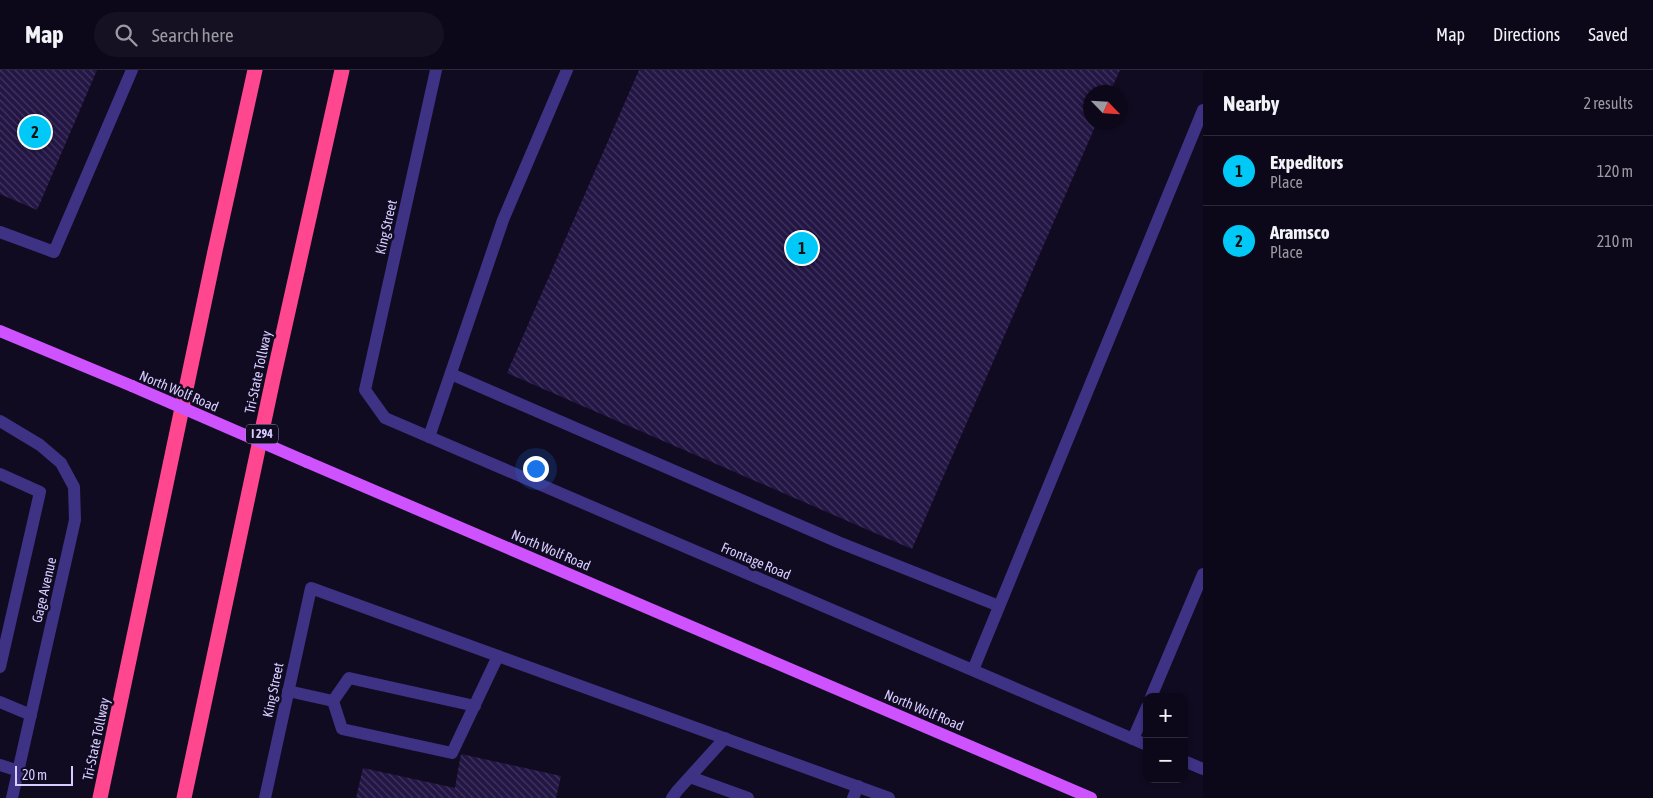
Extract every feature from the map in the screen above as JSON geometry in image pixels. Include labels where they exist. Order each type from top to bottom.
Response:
[{"type":"highway","name":"Tri-State Tollway","points":[[100,798],[255,70]]},
{"type":"highway","name":"Tri-State Tollway","points":[[184,798],[271,389],[342,70]]},
{"type":"main road","name":"North Wolf Road","points":[[0,331],[1091,798]]},
{"type":"street","points":[[0,232],[54,252],[132,70]]},
{"type":"street","name":"King Street","points":[[365,390],[436,70]]},
{"type":"street","points":[[429,437],[503,220],[567,70]]},
{"type":"street","points":[[973,670],[1203,110]]},
{"type":"street","points":[[451,374],[838,542],[999,606]]},
{"type":"street","name":"Frontage Road","points":[[365,390],[385,418],[1143,743]]},
{"type":"street","name":"Gage Avenue","points":[[0,421],[40,445],[61,463],[74,487],[75,520],[12,798]]},
{"type":"street","points":[[0,474],[40,492],[0,667]]},
{"type":"street","points":[[1153,693],[1203,574]]},
{"type":"street","name":"King Street","points":[[265,798],[311,588],[498,656]]},
{"type":"street","points":[[333,700],[342,729],[452,753],[498,656],[725,738],[856,792],[889,798]]},
{"type":"street","points":[[333,700],[349,678],[475,706]]},
{"type":"street","points":[[288,692],[333,700]]},
{"type":"street","points":[[0,702],[31,715]]},
{"type":"street","points":[[1133,739],[1143,716]]},
{"type":"street","points":[[672,798],[725,738]]},
{"type":"street","points":[[1188,763],[1203,769]]},
{"type":"street","points":[[0,765],[18,771]]},
{"type":"street","points":[[690,777],[748,798]]},
{"type":"building","points":[[0,70],[97,70],[37,210],[0,194]]},
{"type":"building","points":[[639,70],[1120,70],[1113,85],[1083,85],[1083,130],[1094,130],[912,549],[507,373]]},
{"type":"building","points":[[461,754],[561,776],[556,798],[356,798],[363,768],[455,788]]},
{"type":"place","name":"Aramsco","points":[[35,132]]},
{"type":"place","name":"Expeditors","points":[[802,248]]}]
